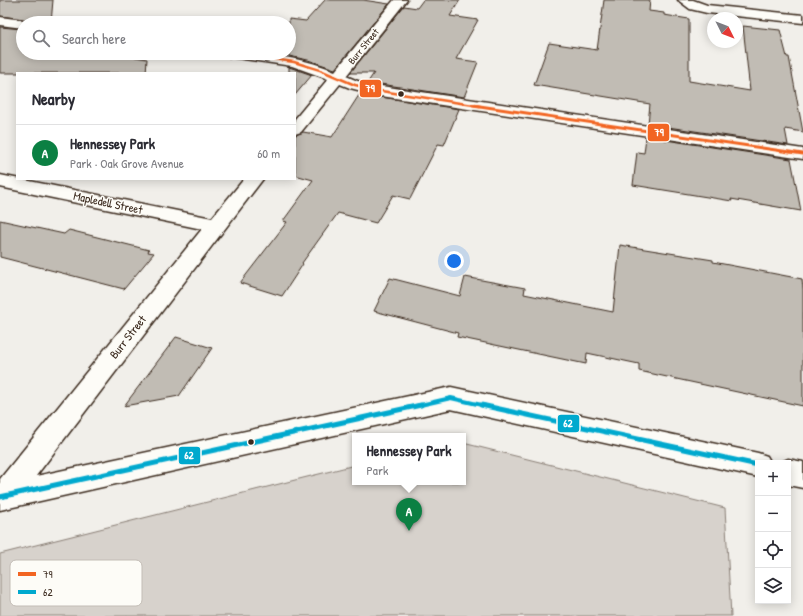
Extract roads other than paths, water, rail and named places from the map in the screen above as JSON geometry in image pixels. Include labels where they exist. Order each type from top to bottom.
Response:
[{"type":"street","name":"Burr Street","points":[[296,128],[401,0]]},
{"type":"street","points":[[684,0],[694,6],[707,9],[803,20]]},
{"type":"street","points":[[0,21],[16,23]]},
{"type":"street","points":[[280,60],[294,62],[320,70],[355,85],[381,91],[803,154]]},
{"type":"street","name":"Burr Street","points":[[2,497],[253,180]]},
{"type":"street","name":"Mapledell Street","points":[[0,181],[216,225]]},
{"type":"street","points":[[2,497],[451,398],[755,464]]},
{"type":"street","points":[[791,473],[803,475]]},
{"type":"place","name":"Hennessey Park","points":[[409,531]]}]
